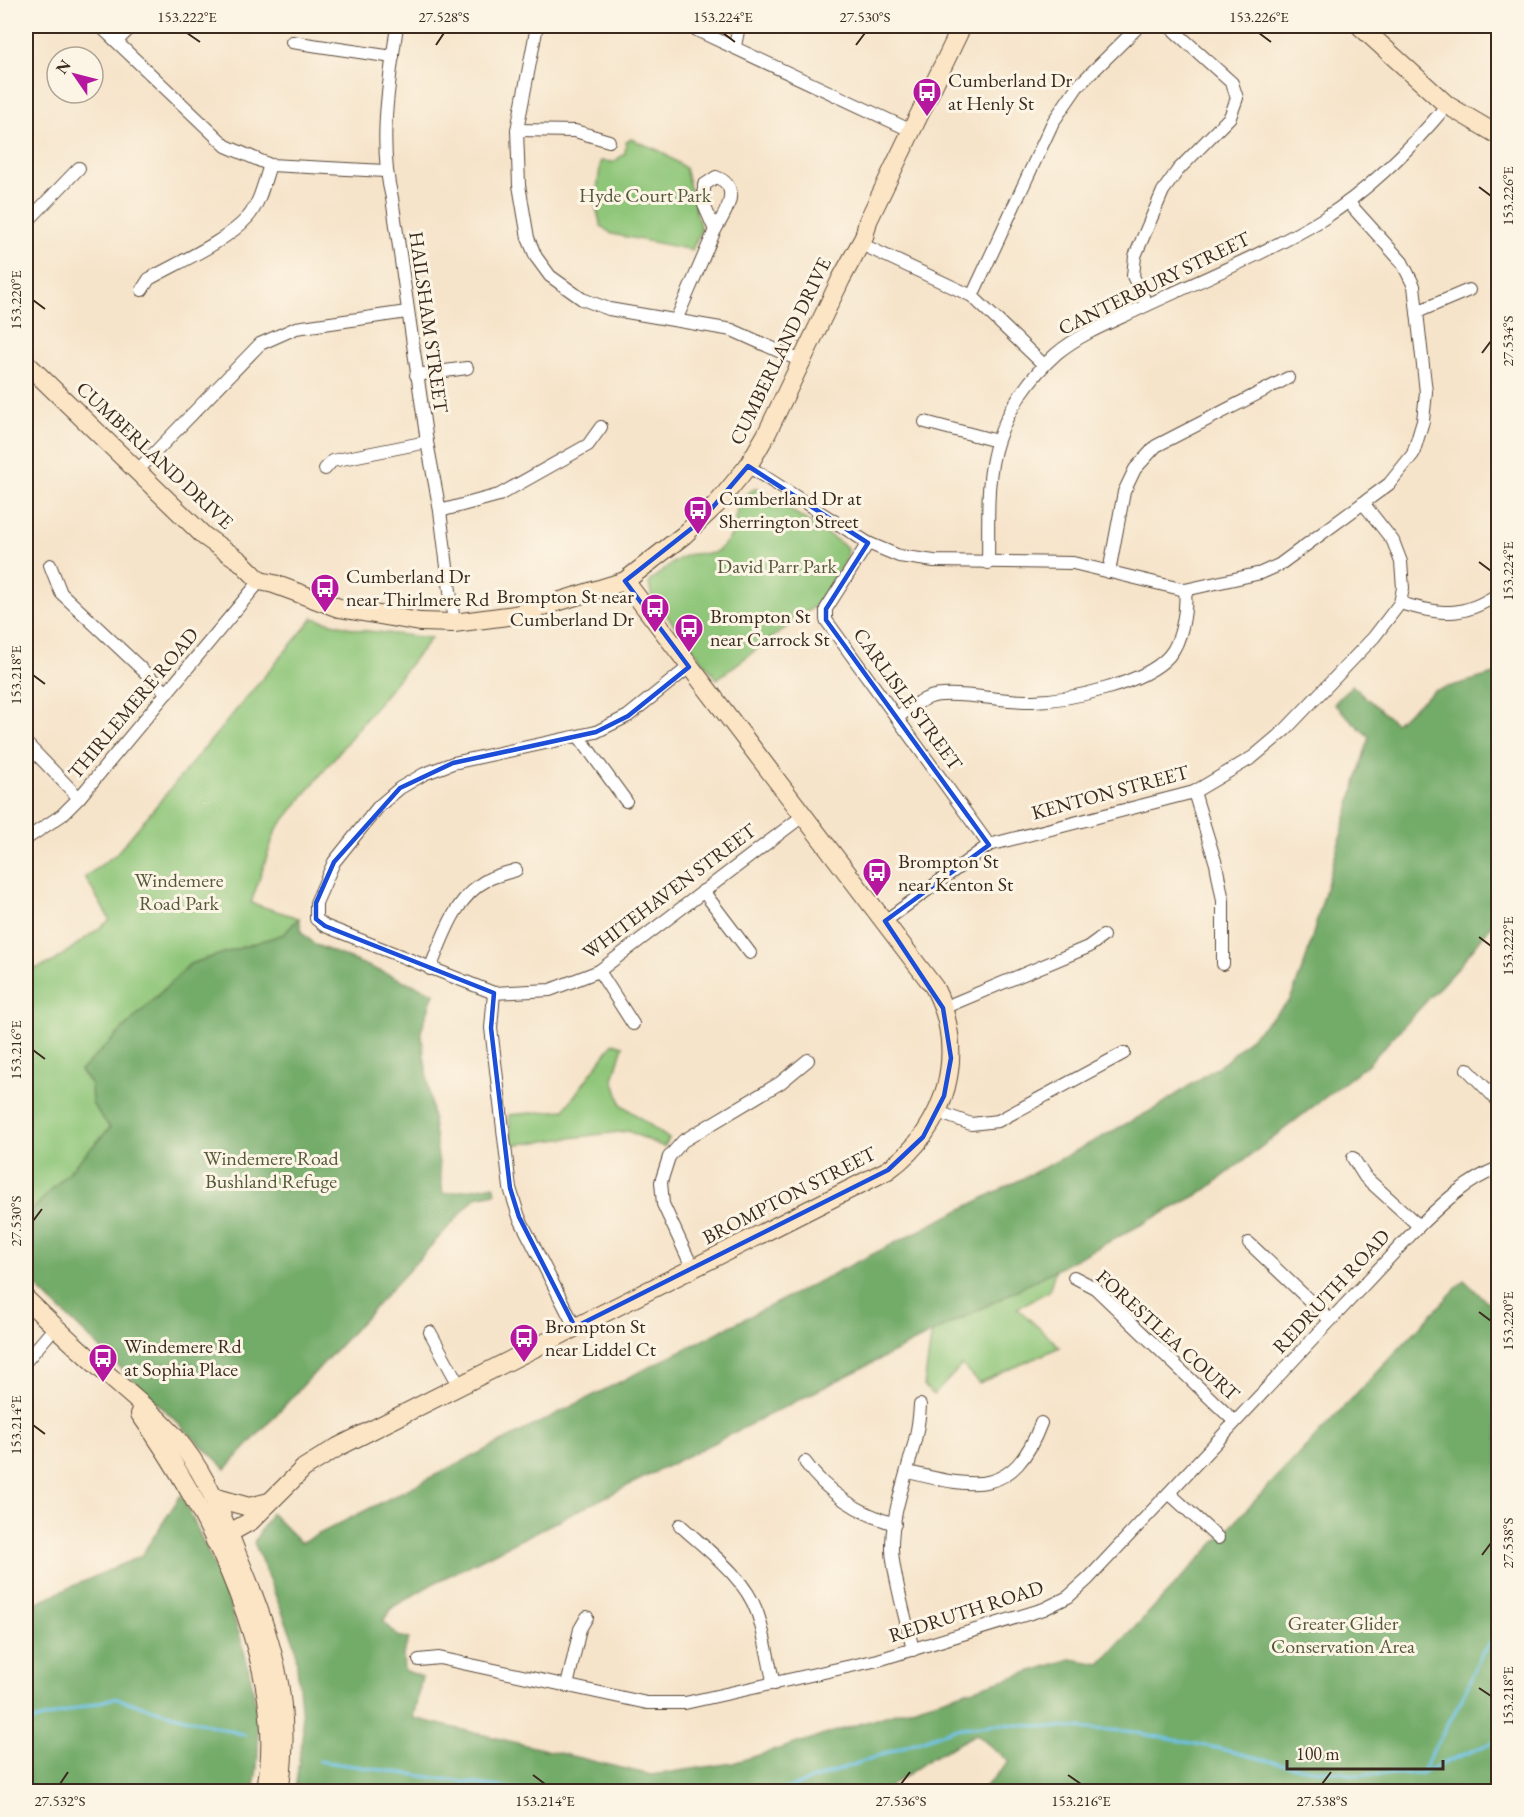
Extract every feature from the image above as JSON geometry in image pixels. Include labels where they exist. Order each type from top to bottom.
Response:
[{"type":"street","points":[[100,26],[226,146],[270,165],[385,171]]},
{"type":"street","points":[[117,41],[132,26]]},
{"type":"street","name":"HAILSHAM STREET","points":[[397,26],[385,171],[392,198],[416,375],[440,511],[454,623]]},
{"type":"street","points":[[537,26],[517,129],[519,185],[528,238],[536,257],[550,276],[582,299],[609,309],[677,318],[732,330],[801,361]]},
{"type":"street","points":[[688,26],[735,46],[912,131]]},
{"type":"street","points":[[735,46],[739,26]]},
{"type":"street","name":"CUMBERLAND DRIVE","points":[[26,363],[204,536],[240,561],[260,581],[339,608],[420,622],[454,623],[515,615],[625,581],[701,521],[748,466],[766,435],[861,244],[868,221],[962,26]]},
{"type":"street","points":[[972,296],[1053,122],[1077,87],[1139,26]]},
{"type":"street","points":[[1147,305],[1133,276],[1135,256],[1163,192],[1178,170],[1230,117],[1237,98],[1232,83],[1169,26]]},
{"type":"street","points":[[1360,26],[1447,105],[1498,135]]},
{"type":"street","points":[[292,42],[393,57]]},
{"type":"street","name":"CANTERBURY STREET","points":[[988,562],[990,479],[997,441],[1013,406],[1044,365],[1074,341],[1285,240],[1348,202],[1391,164],[1447,105]]},
{"type":"street","points":[[517,129],[575,131],[609,141]]},
{"type":"street","points":[[142,290],[149,279],[235,230],[249,216],[259,200],[270,165]]},
{"type":"street","points":[[26,223],[79,168]]},
{"type":"street","points":[[748,466],[868,543],[899,556],[934,561],[1073,563],[1185,590],[1261,573],[1279,565],[1389,484],[1413,454],[1423,421],[1426,392],[1414,286],[1402,262],[1348,202]]},
{"type":"street","points":[[677,318],[715,230]]},
{"type":"street","points":[[861,244],[972,296],[1044,365]]},
{"type":"street","points":[[1417,312],[1469,290]]},
{"type":"street","points":[[136,472],[260,344],[296,328],[407,312]]},
{"type":"street","points":[[416,375],[467,368]]},
{"type":"street","points":[[1109,572],[1124,492],[1135,469],[1156,446],[1288,378]]},
{"type":"street","points":[[925,422],[997,441]]},
{"type":"street","points":[[440,511],[499,495],[588,446],[601,427]]},
{"type":"street","points":[[325,469],[333,461],[427,442]]},
{"type":"street","points":[[1363,503],[1393,541],[1401,562],[1403,588],[1400,603],[1434,613],[1459,612],[1482,605],[1498,594]]},
{"type":"street","name":"CARLISLE STREET","points":[[868,543],[826,609],[826,620],[989,845]]},
{"type":"street","points":[[50,565],[61,593],[167,693]]},
{"type":"street","name":"THIRLEMERE ROAD","points":[[26,839],[62,815],[79,798],[260,581]]},
{"type":"street","name":"BROMPTON STREET","points":[[223,1538],[251,1521],[315,1460],[459,1385],[888,1170],[916,1146],[938,1112],[947,1085],[951,1058],[950,1033],[944,1008],[934,987],[625,581]]},
{"type":"street","points":[[898,717],[923,699],[941,694],[1032,701],[1079,696],[1157,667],[1171,654],[1178,641],[1185,590]]},
{"type":"street","name":"KENTON STREET","points":[[885,921],[989,845],[1194,792],[1253,757],[1285,730],[1374,637],[1400,603]]},
{"type":"street","points":[[626,801],[580,738],[628,716],[690,667]]},
{"type":"street","name":"WHITEHAVEN STREET","points":[[580,738],[453,763],[424,774],[400,788],[379,806],[334,862],[316,903],[316,919],[325,927],[494,993],[550,990],[599,971],[804,815]]},
{"type":"street","points":[[26,743],[79,798]]},
{"type":"street","points":[[1194,792],[1216,864],[1223,901],[1223,964]]},
{"type":"street","points":[[430,969],[451,917],[469,896],[488,880],[516,870]]},
{"type":"street","points":[[703,891],[750,953]]},
{"type":"street","points":[[944,1008],[1088,947],[1103,936]]},
{"type":"street","points":[[599,971],[633,1024]]},
{"type":"street","points":[[494,993],[491,1028],[510,1188],[519,1216],[575,1327]]},
{"type":"street","points":[[938,1112],[971,1125],[998,1121],[1124,1053]]},
{"type":"street","points":[[693,1269],[663,1204],[661,1182],[669,1157],[683,1141],[780,1083],[808,1060]]},
{"type":"street","points":[[1467,1069],[1498,1101]]},
{"type":"street","points":[[1353,1158],[1365,1177],[1419,1226]]},
{"type":"street","name":"REDRUTH ROAD","points":[[419,1660],[439,1658],[646,1703],[685,1703],[913,1650],[1022,1616],[1068,1597],[1088,1579],[1419,1226],[1453,1193],[1472,1179],[1498,1167]]},
{"type":"street","points":[[1249,1244],[1330,1320]]},
{"type":"street","name":"FORESTLEA COURT","points":[[1074,1277],[1095,1288],[1235,1422]]},
{"type":"street","points":[[26,1299],[118,1384],[138,1398],[185,1449],[213,1497],[266,1694],[270,1738],[265,1791]]},
{"type":"street","points":[[26,1361],[55,1327]]},
{"type":"street","points":[[430,1332],[459,1385]]},
{"type":"street","points":[[118,1384],[223,1538],[265,1622],[283,1698],[284,1754],[279,1791]]},
{"type":"street","points":[[913,1650],[892,1551],[895,1524],[919,1430],[920,1405]]},
{"type":"street","points":[[908,1472],[961,1485],[985,1484],[1005,1474],[1022,1459],[1034,1443],[1041,1423]]},
{"type":"street","points":[[804,1462],[815,1477],[860,1512],[895,1524]]},
{"type":"street","points":[[1169,1493],[1218,1538]]},
{"type":"street","points":[[213,1497],[249,1507],[269,1502]]},
{"type":"street","points":[[680,1525],[735,1577],[747,1593],[757,1611],[774,1684]]},
{"type":"street","points":[[567,1686],[580,1629],[587,1617]]},
{"type":"highlighted area","points":[[748,466],[868,543],[826,609],[826,620],[989,845],[885,921],[943,1008],[951,1058],[944,1096],[923,1137],[888,1170],[575,1327],[519,1217],[510,1188],[491,1028],[494,993],[325,926],[316,919],[316,903],[334,862],[400,788],[453,763],[596,732],[628,716],[689,667],[625,581],[701,521]]},
{"type":"green space","name":"Hyde Court Park","points":[[631,139],[660,151],[685,168],[701,230],[692,250],[612,234],[601,226],[595,204],[601,161],[614,162],[625,153],[626,142]]},
{"type":"green space","name":"David Parr Park","points":[[757,488],[844,545],[847,548],[846,560],[816,605],[717,679],[652,597],[649,584],[652,579],[682,557],[713,553],[723,546],[732,533],[736,512],[742,499]]},
{"type":"green space","name":"Windemere Road Park","points":[[313,618],[359,630],[431,638],[276,830],[251,903],[299,918],[284,934],[190,964],[80,1071],[91,1084],[92,1103],[110,1128],[26,1217],[26,972],[53,962],[110,920],[85,877],[116,854]]},
{"type":"green space","name":"Greater Glider Conservation Area","points":[[1498,673],[1498,917],[1460,965],[1368,1064],[1203,1192],[1004,1297],[434,1583],[393,1607],[383,1621],[398,1636],[409,1639],[403,1654],[404,1670],[422,1677],[413,1718],[651,1775],[733,1763],[1071,1659],[1100,1664],[1464,1280],[1498,1312],[1498,1791],[981,1791],[1009,1762],[976,1734],[933,1757],[883,1791],[295,1791],[303,1730],[295,1644],[254,1542],[271,1513],[301,1543],[1053,1163],[1156,1108],[1226,1061],[1290,1000],[1305,962],[1369,737],[1334,704],[1352,685],[1395,723],[1434,691]]},
{"type":"green space","name":"Windemere Road Bushland Refuge","points":[[299,918],[302,933],[316,945],[434,993],[421,1031],[443,1194],[494,1185],[496,1193],[476,1197],[226,1469],[26,1277],[26,1217],[110,1128],[92,1103],[91,1084],[80,1071],[190,964],[284,934]]},
{"type":"green space","points":[[613,1043],[623,1046],[613,1079],[621,1104],[669,1139],[664,1147],[628,1131],[512,1145],[509,1115],[564,1110]]},
{"type":"green space","points":[[1056,1268],[1049,1291],[1017,1308],[1060,1347],[979,1383],[962,1365],[934,1395],[924,1386],[932,1331],[1004,1297]]},
{"type":"green space","points":[[181,1495],[228,1600],[251,1678],[257,1717],[258,1755],[253,1791],[26,1791],[26,1607],[141,1556]]},
{"type":"waterway","points":[[1421,1773],[1462,1699],[1482,1653],[1498,1633]]},
{"type":"waterway","points":[[26,1723],[114,1698],[245,1735]]},
{"type":"waterway","points":[[777,1792],[954,1729],[998,1724],[1127,1731],[1217,1748],[1290,1766],[1358,1775],[1421,1773],[1498,1740]]},
{"type":"waterway","points":[[319,1761],[533,1792]]},
{"type":"place","name":"Cumberland Dr at Henly St","points":[[927,118]]},
{"type":"place","name":"Cumberland Dr at Sherrington Street","points":[[698,536]]},
{"type":"place","name":"Cumberland Dr near Thirlmere Rd","points":[[325,614]]},
{"type":"place","name":"Brompton St near Cumberland Dr","points":[[655,634]]},
{"type":"place","name":"Brompton St near Carrock St","points":[[689,654]]},
{"type":"place","name":"Brompton St near Kenton St","points":[[877,898]]},
{"type":"place","name":"Brompton St near Liddel Ct","points":[[524,1364]]},
{"type":"place","name":"Windemere Rd at Sophia Place","points":[[103,1384]]}]
